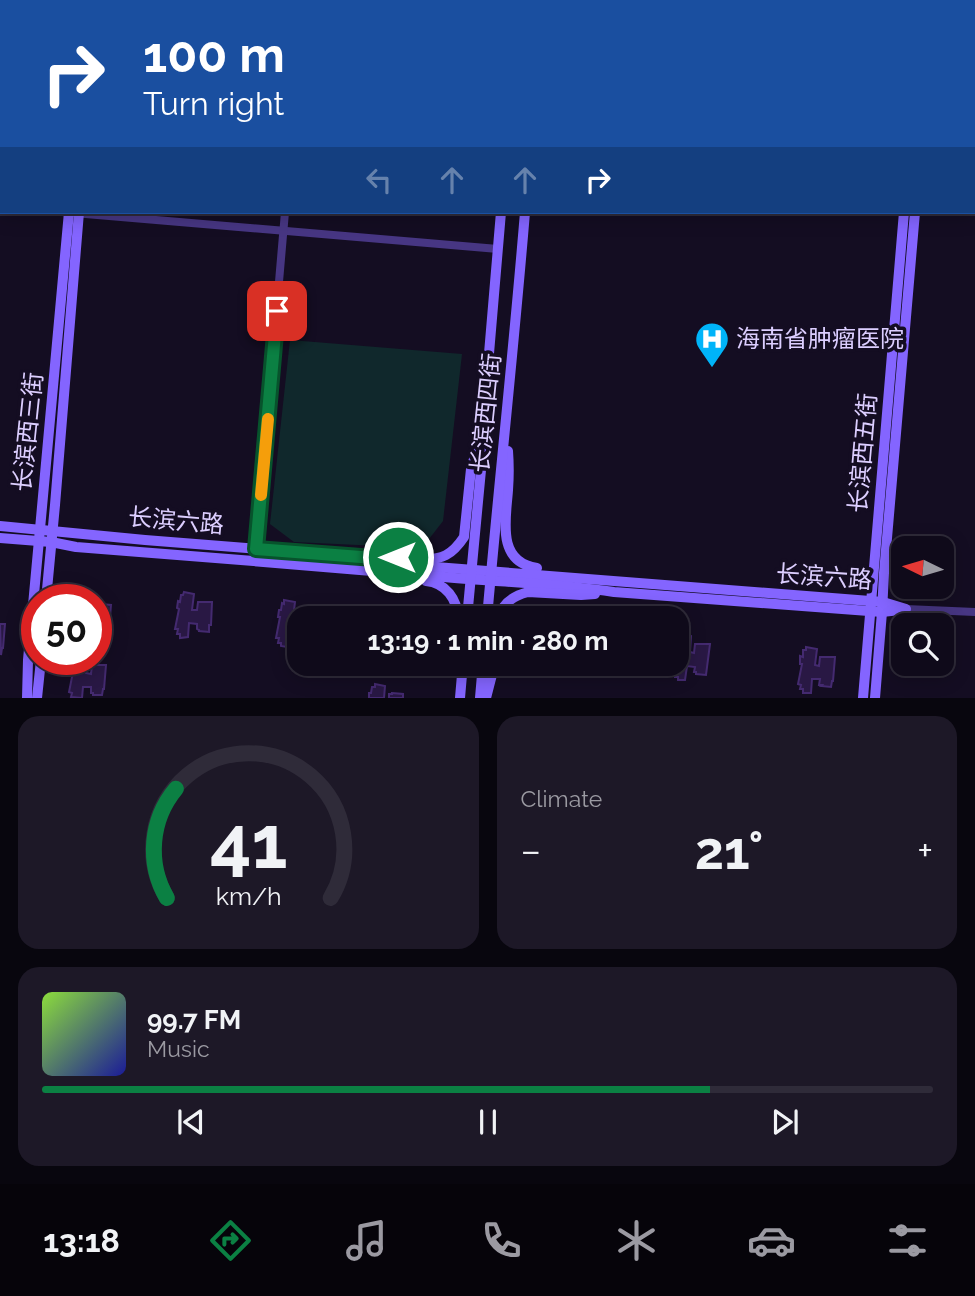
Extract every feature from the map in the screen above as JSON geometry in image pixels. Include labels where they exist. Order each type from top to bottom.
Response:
[{"type":"main road","name":"长滨西三街","points":[[27,698],[28,660],[45,536],[74,214]]},
{"type":"main road","name":"长滨西四街","points":[[468,606],[501,214]]},
{"type":"main road","name":"长滨西四街","points":[[488,606],[525,214]]},
{"type":"main road","name":"长滨西五街","points":[[875,698],[877,607],[904,214]]},
{"type":"main road","name":"长滨西五街","points":[[863,698],[884,573],[915,214]]},
{"type":"main road","points":[[507,425],[510,471],[505,532],[510,550],[527,567],[583,573],[615,587]]},
{"type":"main road","points":[[374,558],[434,560],[449,554],[457,547],[464,537],[471,469],[482,436]]},
{"type":"main road","name":"长滨六路","points":[[0,527],[45,536],[76,547],[372,570],[471,574]]},
{"type":"main road","name":"长滨西三街","points":[[45,536],[46,584]]},
{"type":"main road","name":"长滨六路","points":[[0,538],[45,536],[374,558],[397,564],[569,586],[615,587],[906,609]]},
{"type":"main road","points":[[372,570],[395,578],[436,582],[452,596],[457,606]]},
{"type":"main road","points":[[504,606],[519,594],[528,592],[581,595],[615,587]]},
{"type":"main road","points":[[37,698],[39,675]]},
{"type":"main road","points":[[460,698],[461,676]]},
{"type":"main road","points":[[480,698],[482,676]]},
{"type":"main road","points":[[486,698],[492,676]]},
{"type":"street","points":[[96,214],[498,249]]},
{"type":"street","points":[[256,549],[285,214]]},
{"type":"street","points":[[906,609],[975,612]]},
{"type":"green space","points":[[290,340],[462,354],[443,521],[422,548],[294,542],[270,524]]},
{"type":"building","points":[[184,592],[194,594],[192,610],[197,610],[198,602],[212,602],[209,632],[199,631],[197,624],[189,623],[188,637],[180,638],[180,634],[177,634],[178,629],[175,629],[178,601],[180,602]]},
{"type":"building","points":[[284,600],[295,602],[294,606],[287,606],[287,647],[281,646],[281,643],[278,643],[279,638],[276,638],[279,610],[282,603],[284,604]]},
{"type":"building","points":[[0,624],[5,624],[1,655]]},
{"type":"building","points":[[689,636],[690,652],[694,653],[695,644],[710,644],[706,675],[696,674],[695,667],[689,666]]},
{"type":"building","points":[[806,647],[817,649],[815,665],[819,666],[820,657],[835,657],[831,687],[819,685],[820,679],[812,679],[811,693],[803,693],[803,689],[800,689],[800,656],[803,657]]},
{"type":"building","points":[[72,675],[105,675],[102,695],[93,695],[91,687],[83,687],[82,698],[71,697],[72,693],[69,692]]},
{"type":"building","points":[[675,676],[686,676],[685,680]]},
{"type":"building","points":[[375,684],[385,686],[384,698],[369,698]]},
{"type":"building","points":[[392,693],[403,694],[403,698],[389,698]]},
{"type":"slow traffic","points":[[261,495],[268,419]]},
{"type":"place","name":"海南省肿瘤医院","points":[[712,369]]},
{"type":"route","points":[[277,311],[256,549],[374,558],[398,557]]}]
